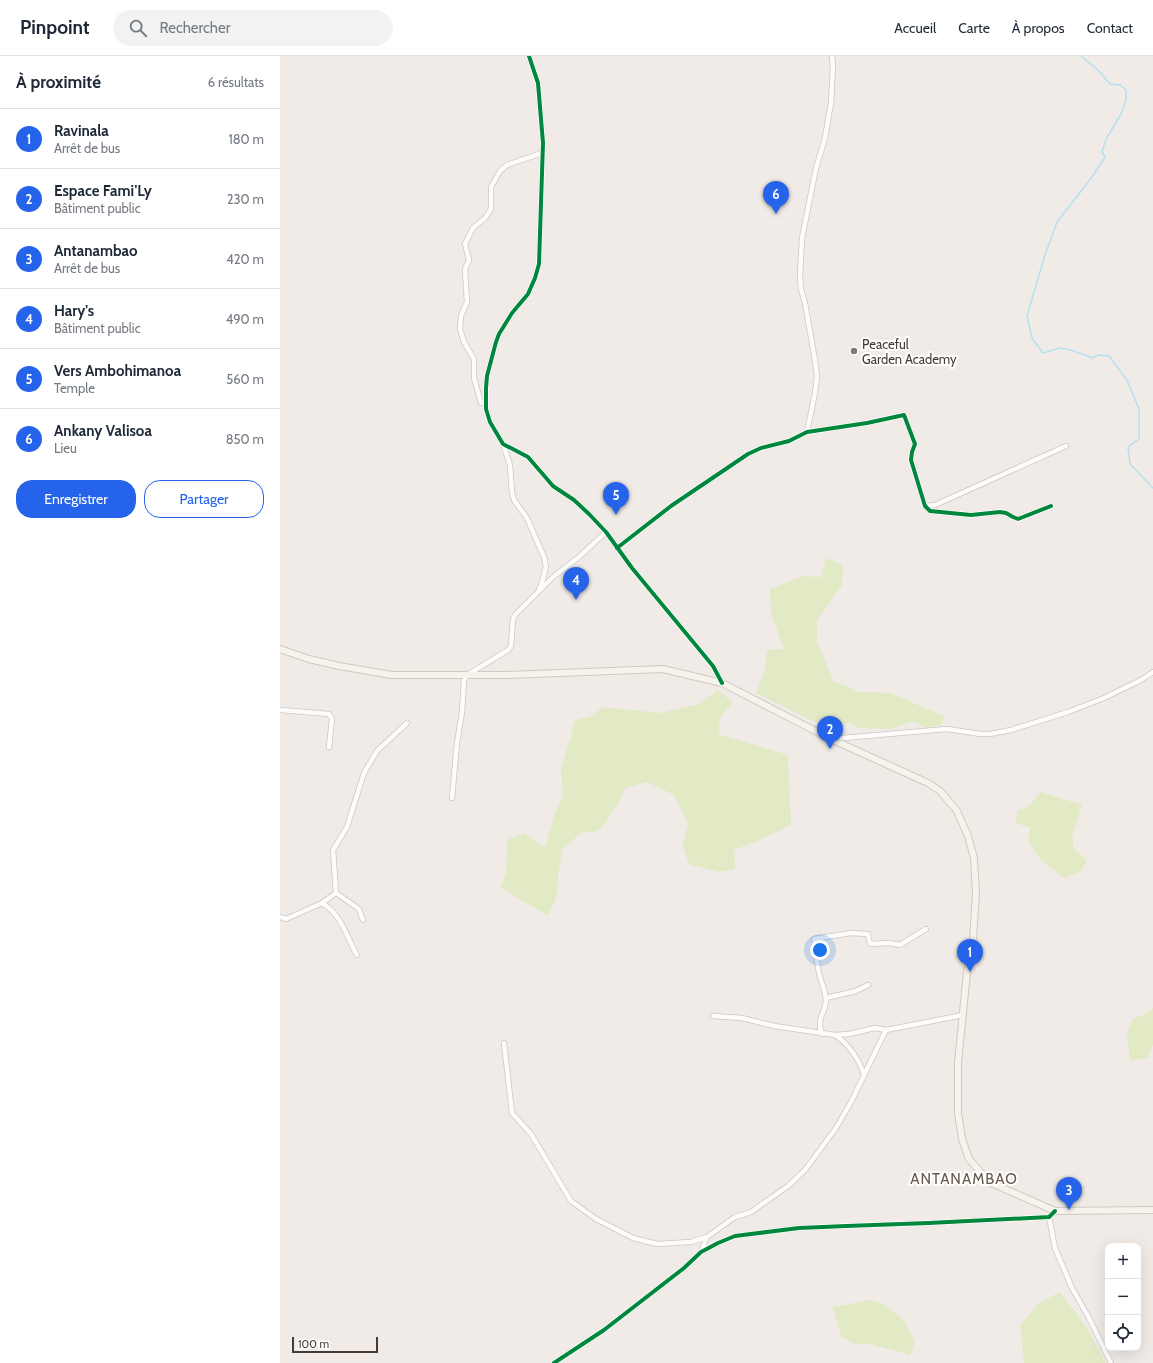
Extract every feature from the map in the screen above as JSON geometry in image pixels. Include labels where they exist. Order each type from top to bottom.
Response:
[{"type":"main road","points":[[280,649],[308,659],[392,675],[467,675],[663,669],[722,683],[832,739],[928,783],[940,791],[949,800],[961,818],[972,850],[976,894],[973,940],[967,972],[958,1064],[958,1114],[962,1139],[969,1159],[989,1182],[1055,1211],[1153,1210]]},
{"type":"street","points":[[529,56],[538,83],[542,121],[539,264],[528,294],[512,312],[499,334],[487,376],[486,409],[490,422],[503,444],[510,465],[514,500],[527,518],[544,557],[546,566],[543,580],[537,594]]},
{"type":"street","points":[[807,432],[815,393],[816,377],[815,360],[805,303],[801,289],[800,276],[802,238],[831,103],[833,66],[832,56]]},
{"type":"street","points":[[481,403],[474,378],[474,359],[464,342],[460,329],[461,316],[467,302],[465,269],[469,260],[464,244],[473,228],[485,218],[491,209],[491,187],[500,170],[507,165],[542,153]]},
{"type":"street","points":[[617,548],[671,506],[748,454],[789,441],[807,432],[867,423],[904,415],[915,444],[912,452],[912,460],[925,506],[930,511],[944,514],[971,515],[1000,512],[1006,513],[1018,519],[1051,506]]},
{"type":"street","points":[[503,444],[528,457],[553,486],[574,500],[606,532],[617,548],[713,666],[722,683]]},
{"type":"street","points":[[925,506],[934,505],[1066,446]]},
{"type":"street","points":[[452,798],[464,681],[467,675],[508,650],[511,646],[513,619],[515,615],[552,578],[590,548],[606,532]]},
{"type":"street","points":[[832,739],[948,729],[980,734],[990,734],[1011,730],[1068,712],[1104,698],[1141,680],[1153,672]]},
{"type":"street","points":[[280,710],[329,714],[332,719],[329,747]]},
{"type":"street","points":[[336,893],[333,850],[347,827],[364,772],[377,751],[407,723]]},
{"type":"street","points":[[280,917],[286,919],[322,903],[336,893]]},
{"type":"street","points":[[336,893],[359,909],[363,920]]},
{"type":"street","points":[[322,903],[330,908],[341,922],[357,955]]},
{"type":"street","points":[[822,1034],[819,1025],[820,1017],[825,1008],[826,998],[819,971],[814,939],[850,933],[868,934],[870,944],[889,943],[900,945],[926,929]]},
{"type":"street","points":[[826,998],[856,991],[868,985]]},
{"type":"street","points":[[713,1016],[742,1018],[774,1026],[835,1035],[849,1034],[875,1028],[886,1030],[963,1015]]},
{"type":"street","points":[[504,1043],[512,1113],[531,1134],[571,1201],[596,1219],[633,1238],[657,1244],[691,1242],[707,1237],[735,1217],[751,1212],[788,1186],[805,1170],[836,1128],[851,1102],[886,1030]]},
{"type":"street","points":[[835,1035],[854,1053],[859,1060],[864,1074]]},
{"type":"street","points":[[554,1363],[604,1330],[684,1268],[701,1252],[734,1236],[799,1228],[929,1224],[1049,1217],[1055,1211]]},
{"type":"street","points":[[1049,1217],[1055,1248],[1072,1288],[1089,1318],[1111,1363]]},
{"type":"street","points":[[701,1252],[707,1237]]},
{"type":"green space","points":[[826,558],[843,565],[842,585],[817,620],[817,642],[834,681],[860,692],[891,693],[945,717],[941,725],[927,728],[912,721],[891,729],[859,728],[850,723],[828,725],[812,721],[756,693],[764,673],[767,650],[784,649],[771,614],[770,589],[803,576],[821,577]]},
{"type":"green space","points":[[717,690],[733,702],[720,719],[718,734],[788,755],[791,825],[758,841],[734,850],[735,869],[719,872],[689,864],[683,845],[688,824],[674,795],[647,782],[625,788],[619,802],[605,823],[597,831],[581,833],[563,849],[559,868],[556,898],[548,915],[500,887],[506,874],[507,840],[524,833],[545,848],[555,813],[563,795],[561,769],[574,721],[591,716],[603,707],[660,713],[699,704]]},
{"type":"green space","points":[[1041,792],[1082,805],[1072,836],[1074,849],[1087,861],[1080,872],[1064,878],[1040,859],[1028,840],[1030,828],[1016,823],[1017,811],[1029,806]]},
{"type":"green space","points":[[1153,1008],[1153,1044],[1148,1058],[1130,1061],[1127,1035],[1132,1019],[1145,1014]]},
{"type":"green space","points":[[1060,1292],[1085,1325],[1106,1363],[1024,1363],[1020,1325],[1039,1303]]},
{"type":"green space","points":[[870,1300],[886,1305],[904,1321],[915,1341],[910,1355],[870,1344],[854,1344],[841,1336],[833,1307]]},
{"type":"waterway","points":[[1081,56],[1098,70],[1110,84],[1120,85],[1126,90],[1126,100],[1121,114],[1106,139],[1102,152],[1105,157],[1092,177],[1057,222],[1045,255],[1027,316],[1032,338],[1043,353],[1060,348],[1071,350],[1093,358],[1099,355],[1109,356],[1127,380],[1139,409],[1139,439],[1128,447],[1130,464],[1153,488]]},
{"type":"cycle path","points":[[529,56],[538,83],[543,143],[539,264],[528,294],[512,313],[499,334],[496,342],[487,376],[486,388],[486,409],[490,422],[503,444],[528,457],[553,486],[574,500],[606,532],[632,568],[713,666],[722,683]]},
{"type":"cycle path","points":[[617,548],[671,506],[748,454],[761,448],[789,441],[807,432],[867,423],[904,415],[915,444],[911,460],[925,506],[930,511],[971,515],[1000,512],[1006,513],[1018,519],[1051,506]]},
{"type":"cycle path","points":[[554,1363],[604,1330],[684,1268],[701,1252],[735,1236],[799,1228],[1049,1217],[1055,1211]]},
{"type":"place","name":"Ankany Valisoa","points":[[776,214]]},
{"type":"place","name":"Peaceful Garden Academy","points":[[854,351]]},
{"type":"place","name":"Vers Ambohimanoa","points":[[616,515]]},
{"type":"place","name":"Hary's","points":[[576,600]]},
{"type":"place","name":"Espace Fami'Ly","points":[[830,749]]},
{"type":"place","name":"Ravinala","points":[[970,972]]},
{"type":"place","name":"Antanambao","points":[[1069,1210]]},
{"type":"district","name":"ANTANAMBAO","points":[[964,1179]]}]
